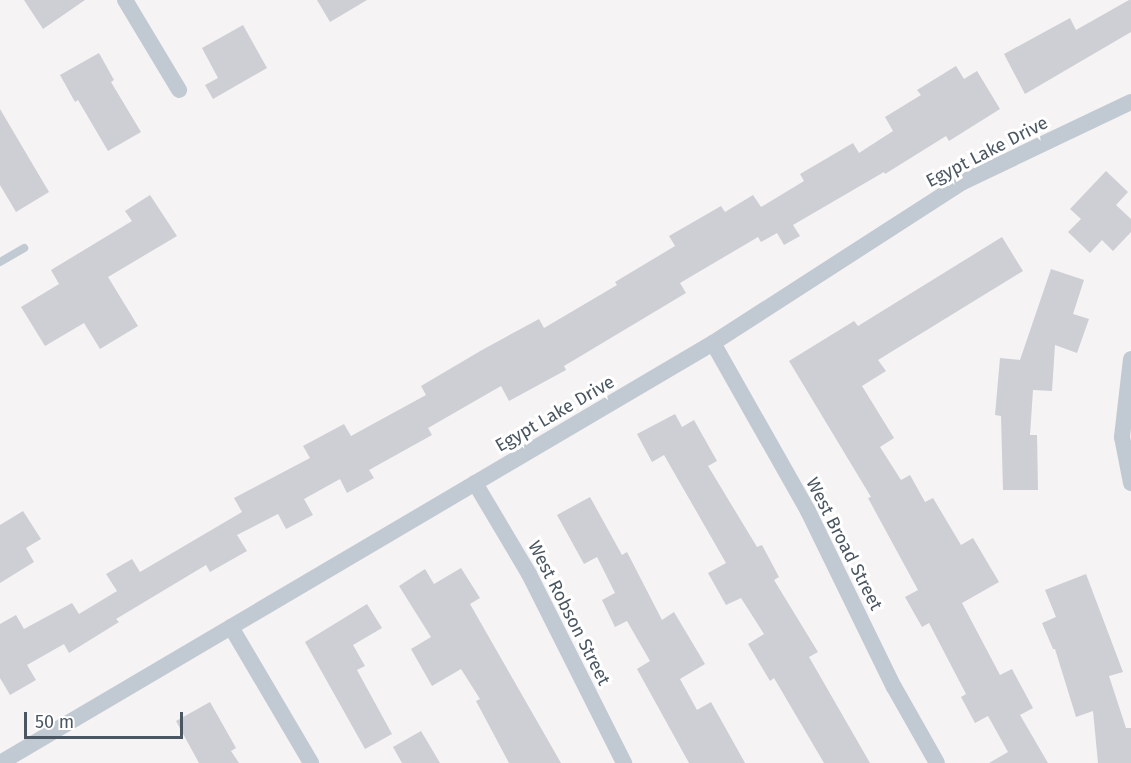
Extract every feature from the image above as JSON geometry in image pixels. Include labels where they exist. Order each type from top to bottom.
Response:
[{"type":"street","points":[[125,0],[179,90]]},
{"type":"street","name":"Egypt Lake Drive","points":[[0,763],[713,343],[963,182],[1131,102]]},
{"type":"street","name":"West Broad Street","points":[[713,343],[808,511],[894,687],[937,763]]},
{"type":"street","points":[[1131,359],[1122,437],[1131,483]]},
{"type":"street","name":"West Robson Street","points":[[475,483],[529,574],[624,763]]},
{"type":"street","points":[[231,627],[311,763]]},
{"type":"lane","points":[[0,262],[24,248]]},
{"type":"building","points":[[24,0],[85,0],[43,29]]},
{"type":"building","points":[[317,0],[367,0],[330,22]]},
{"type":"building","points":[[1131,0],[1131,32],[1025,94],[1004,54],[1070,18],[1076,30]]},
{"type":"building","points":[[243,25],[267,68],[213,99],[205,85],[218,78],[202,48]]},
{"type":"building","points":[[99,53],[114,80],[111,82],[141,132],[108,151],[78,100],[75,102],[60,75]]},
{"type":"building","points":[[956,66],[964,79],[977,71],[1000,109],[949,141],[946,136],[885,174],[884,172],[793,225],[800,236],[784,245],[777,233],[761,242],[758,237],[680,283],[686,293],[564,366],[566,370],[509,401],[501,386],[428,428],[432,435],[369,470],[374,478],[347,493],[340,479],[304,499],[313,515],[286,529],[278,514],[237,535],[247,551],[210,572],[206,565],[116,619],[119,622],[69,653],[64,644],[27,665],[36,680],[10,695],[0,678],[0,624],[16,615],[24,629],[72,603],[79,614],[117,591],[106,574],[132,559],[140,572],[242,512],[234,498],[310,458],[303,446],[344,424],[351,436],[426,395],[421,386],[482,350],[539,319],[544,328],[617,285],[615,282],[675,246],[669,236],[721,206],[725,212],[753,195],[761,207],[804,181],[800,174],[853,143],[859,153],[893,131],[885,117],[921,95],[917,90]]},
{"type":"building","points":[[0,109],[49,192],[16,212],[0,185]]},
{"type":"building","points":[[1106,171],[1128,192],[1116,205],[1131,219],[1131,232],[1113,251],[1102,240],[1090,253],[1068,232],[1081,219],[1070,209]]},
{"type":"building","points":[[150,195],[177,236],[108,277],[138,326],[100,349],[84,323],[45,346],[21,307],[59,284],[51,270],[132,221],[125,211]]},
{"type":"building","points":[[1002,237],[1023,271],[878,360],[886,371],[862,386],[894,438],[880,447],[901,480],[910,475],[925,502],[933,498],[961,545],[973,538],[999,582],[962,603],[1000,675],[1012,669],[1033,708],[1020,715],[1048,763],[989,763],[1008,752],[988,716],[975,723],[961,697],[966,694],[929,623],[922,627],[905,597],[918,590],[868,498],[871,497],[789,361],[854,321],[858,326]]},
{"type":"building","points":[[1051,269],[1084,280],[1073,314],[1089,319],[1077,353],[1055,345],[1052,391],[1033,390],[1030,435],[1037,435],[1038,490],[1003,490],[1001,416],[995,415],[1000,358],[1020,360]]},
{"type":"building","points":[[675,414],[682,427],[694,420],[717,461],[708,466],[757,547],[762,545],[779,577],[774,580],[818,652],[809,657],[870,763],[824,763],[774,678],[770,681],[748,644],[764,634],[741,598],[726,605],[708,573],[726,563],[664,455],[652,462],[637,434]]},
{"type":"building","points":[[590,497],[622,555],[627,552],[662,620],[674,612],[705,664],[680,679],[697,710],[711,702],[745,763],[689,763],[637,669],[650,661],[627,621],[615,627],[602,600],[615,593],[597,557],[584,564],[557,515]]},
{"type":"building","points":[[23,511],[41,539],[26,548],[34,562],[0,583],[0,525]]},
{"type":"building","points":[[461,568],[480,598],[470,604],[561,763],[509,763],[476,701],[480,699],[461,669],[432,686],[411,649],[431,637],[399,586],[425,569],[434,584]]},
{"type":"building","points":[[1086,574],[1123,672],[1109,676],[1126,728],[1131,728],[1131,763],[1098,763],[1093,711],[1076,717],[1055,649],[1042,623],[1056,617],[1045,590]]},
{"type":"building","points":[[367,604],[382,628],[353,645],[365,666],[357,670],[392,734],[365,749],[305,642]]},
{"type":"building","points":[[210,702],[236,748],[231,751],[239,763],[199,763],[176,721]]},
{"type":"building","points":[[421,731],[440,763],[402,763],[393,747]]}]
